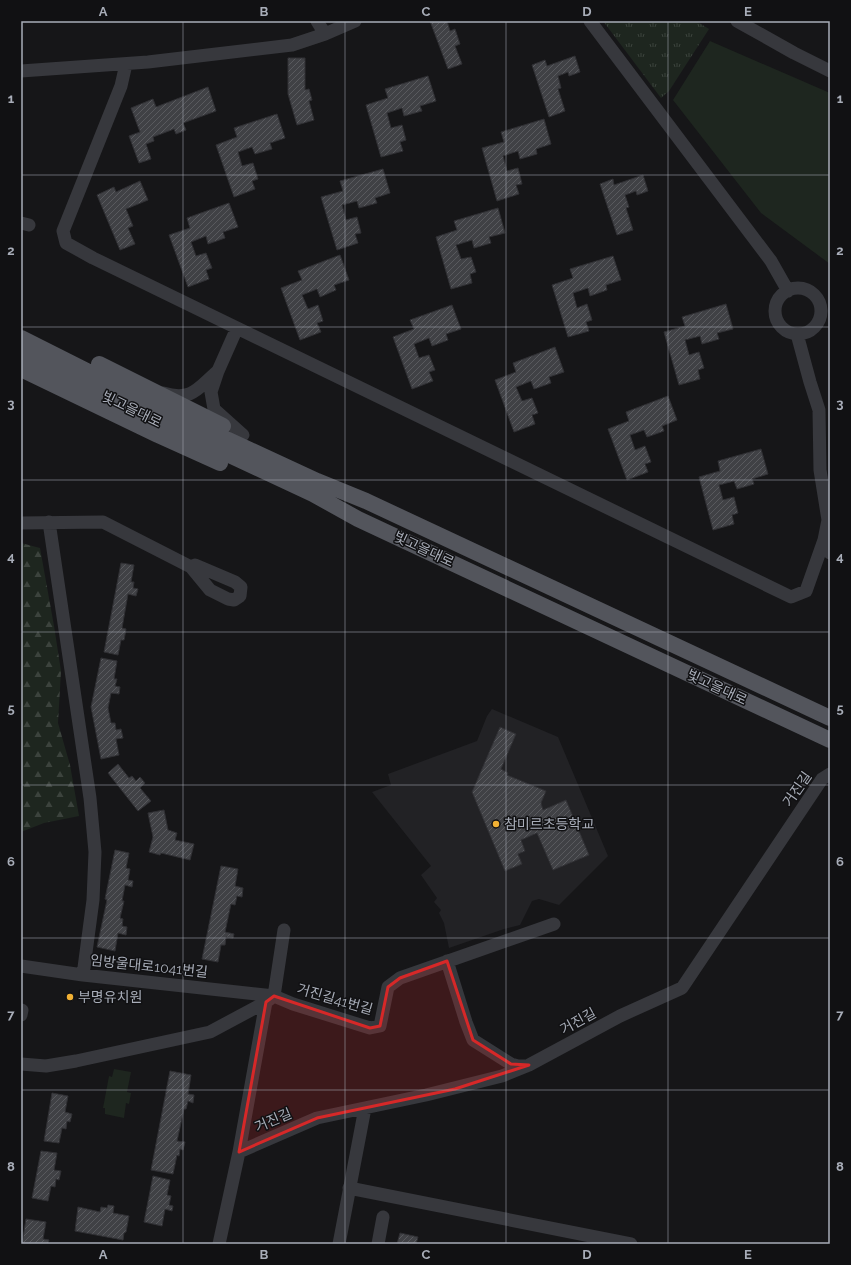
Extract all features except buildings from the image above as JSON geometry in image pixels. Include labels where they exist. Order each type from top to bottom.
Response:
[{"type":"main road","points":[[21,326],[321,474],[366,502]]},
{"type":"main road","name":"빛고을대로","points":[[21,338],[166,411],[366,502],[830,718]]},
{"type":"main road","name":"빛고을대로","points":[[21,354],[159,422],[313,494],[358,519],[830,740]]},
{"type":"main road","points":[[21,369],[158,435],[310,502],[358,519]]},
{"type":"street","points":[[317,21],[325,34]]},
{"type":"street","points":[[21,71],[126,64],[292,45],[325,34],[355,21]]},
{"type":"street","points":[[590,21],[771,261],[788,291]]},
{"type":"street","points":[[737,21],[830,71]]},
{"type":"street","points":[[126,64],[121,86],[63,231],[66,243],[93,258],[791,597],[806,591],[824,540],[828,520],[820,470],[819,410],[797,334]]},
{"type":"street","points":[[803,289],[815,296],[825,313],[820,317],[812,330],[797,334],[783,329],[778,323],[775,308],[782,295],[788,291],[803,289]]},
{"type":"street","points":[[237,328],[218,371],[211,392],[214,409],[243,435]]},
{"type":"street","points":[[144,387],[173,396],[190,395],[218,371]]},
{"type":"street","points":[[49,522],[90,798],[95,852],[93,900],[83,975]]},
{"type":"street","points":[[21,523],[102,522],[191,567]]},
{"type":"street","points":[[824,540],[830,553]]},
{"type":"street","name":"거진길","points":[[239,1152],[317,1118],[455,1089],[502,1076],[528,1066],[620,1016],[682,988],[822,779],[830,774]]},
{"type":"street","name":"거진길41번길","points":[[270,999],[293,1004],[370,1028],[380,1026],[388,987],[400,978],[554,924]]},
{"type":"street","points":[[219,1244],[284,930]]},
{"type":"street","points":[[447,961],[473,1040],[511,1064],[528,1066]]},
{"type":"street","name":"임방울대로1041번길","points":[[21,966],[270,999]]},
{"type":"street","points":[[21,1064],[46,1066],[76,1062],[210,1032],[270,999]]},
{"type":"street","points":[[339,1244],[365,1108]]},
{"type":"street","points":[[349,1188],[631,1244]]},
{"type":"street","points":[[378,1244],[384,1217]]},
{"type":"highlighted area","points":[[447,961],[473,1040],[511,1064],[529,1065],[455,1089],[317,1118],[239,1152],[266,1002],[274,996],[370,1028],[380,1026],[388,987],[400,978]]},
{"type":"shaded area","name":"참미르초등학교","points":[[492,709],[558,737],[608,856],[559,905],[539,899],[532,901],[520,925],[449,948],[444,923],[439,913],[441,910],[434,902],[437,898],[421,875],[431,866],[372,792],[391,785],[388,774],[477,741],[487,716]]},
{"type":"green space","points":[[603,21],[696,21],[709,29],[669,91],[661,98]]},
{"type":"green space","points":[[710,41],[830,93],[830,264],[761,213],[673,100]]},
{"type":"green space","points":[[21,543],[40,548],[61,671],[58,723],[70,765],[79,816],[44,823],[21,832]]},
{"type":"green space","points":[[114,1069],[131,1072],[127,1092],[131,1093],[129,1104],[126,1103],[124,1118],[105,1114],[105,1108],[103,1108],[109,1076],[112,1077]]},
{"type":"place","name":"참미르초등학교","points":[[496,824]]},
{"type":"place","name":"부명유치원","points":[[70,997]]}]
